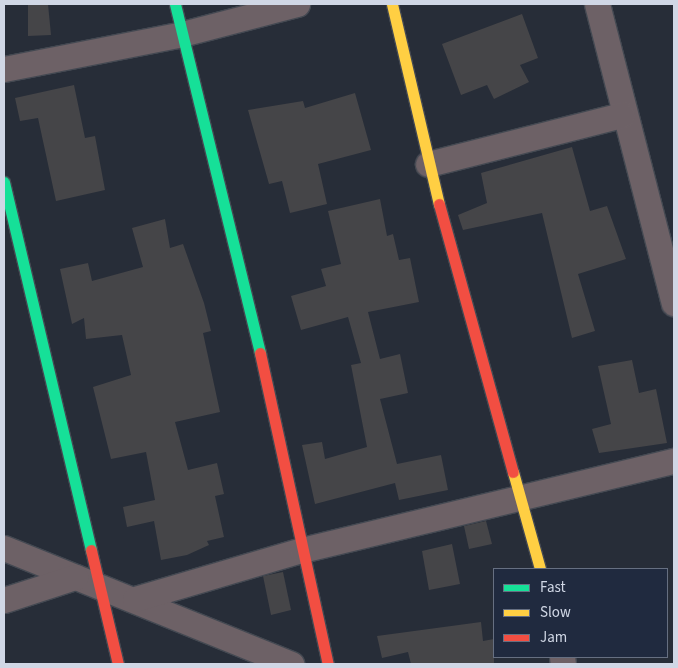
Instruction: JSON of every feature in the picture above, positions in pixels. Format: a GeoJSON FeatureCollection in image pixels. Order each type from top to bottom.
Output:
{"type":"FeatureCollection","features":[{"type":"Feature","properties":{"kind":"street"},"geometry":{"type":"LineString","coordinates":[[175,4],[251,310],[328,664]]}},
{"type":"Feature","properties":{"kind":"street"},"geometry":{"type":"LineString","coordinates":[[4,69],[182,34],[297,4]]}},
{"type":"Feature","properties":{"kind":"street"},"geometry":{"type":"LineString","coordinates":[[392,4],[428,164],[523,500],[540,568]]}},
{"type":"Feature","properties":{"kind":"street"},"geometry":{"type":"LineString","coordinates":[[598,4],[622,115],[674,303]]}},
{"type":"Feature","properties":{"kind":"street"},"geometry":{"type":"LineString","coordinates":[[428,164],[622,115]]}},
{"type":"Feature","properties":{"kind":"street"},"geometry":{"type":"LineString","coordinates":[[4,182],[118,664]]}},
{"type":"Feature","properties":{"kind":"street"},"geometry":{"type":"LineString","coordinates":[[135,599],[302,550],[523,500],[674,461]]}},
{"type":"Feature","properties":{"kind":"street"},"geometry":{"type":"LineString","coordinates":[[4,548],[135,599],[291,664]]}},
{"type":"Feature","properties":{"kind":"street"},"geometry":{"type":"LineString","coordinates":[[4,600],[75,577]]}},
{"type":"Feature","properties":{"kind":"building"},"geometry":{"type":"Polygon","coordinates":[[[28,4],[48,4],[51,35],[28,36],[28,4]]]}},
{"type":"Feature","properties":{"kind":"building"},"geometry":{"type":"Polygon","coordinates":[[[522,14],[538,58],[520,65],[529,82],[494,99],[487,85],[461,95],[442,44],[522,14]]]}},
{"type":"Feature","properties":{"kind":"building"},"geometry":{"type":"Polygon","coordinates":[[[74,85],[85,138],[95,136],[105,190],[56,201],[38,118],[20,121],[15,98],[74,85]]]}},
{"type":"Feature","properties":{"kind":"building"},"geometry":{"type":"Polygon","coordinates":[[[355,93],[371,150],[318,164],[327,204],[290,213],[282,181],[269,184],[248,110],[303,101],[305,108],[355,93]]]}},
{"type":"Feature","properties":{"kind":"building"},"geometry":{"type":"Polygon","coordinates":[[[572,147],[590,211],[607,206],[626,259],[578,274],[595,331],[572,338],[542,213],[463,230],[458,215],[487,203],[481,173],[572,147]]]}},
{"type":"Feature","properties":{"kind":"building"},"geometry":{"type":"Polygon","coordinates":[[[380,199],[387,236],[393,234],[399,260],[410,258],[419,302],[368,312],[380,359],[400,354],[408,393],[380,399],[397,464],[441,455],[448,490],[399,500],[395,483],[315,504],[302,445],[322,442],[325,459],[367,447],[351,365],[361,363],[348,317],[301,330],[291,296],[326,286],[321,269],[341,264],[328,211],[380,199]]]}},
{"type":"Feature","properties":{"kind":"building"},"geometry":{"type":"Polygon","coordinates":[[[165,219],[170,248],[183,244],[204,303],[211,331],[203,333],[220,412],[175,422],[188,470],[217,463],[224,494],[215,496],[224,537],[207,541],[209,545],[187,555],[161,560],[154,521],[127,527],[123,507],[155,500],[146,452],[111,459],[93,387],[131,375],[122,335],[86,339],[84,318],[72,324],[60,269],[88,263],[92,281],[143,267],[132,228],[165,219]]]}},
{"type":"Feature","properties":{"kind":"building"},"geometry":{"type":"Polygon","coordinates":[[[632,360],[639,393],[656,389],[667,443],[599,453],[592,429],[611,424],[598,366],[632,360]]]}},
{"type":"Feature","properties":{"kind":"building"},"geometry":{"type":"Polygon","coordinates":[[[486,521],[492,544],[469,549],[464,526],[486,521]]]}},
{"type":"Feature","properties":{"kind":"building"},"geometry":{"type":"Polygon","coordinates":[[[452,544],[460,584],[429,590],[422,551],[452,544]]]}},
{"type":"Feature","properties":{"kind":"building"},"geometry":{"type":"Polygon","coordinates":[[[283,572],[291,610],[271,615],[263,576],[283,572]]]}},
{"type":"Feature","properties":{"kind":"building"},"geometry":{"type":"Polygon","coordinates":[[[481,622],[483,641],[493,639],[494,664],[411,664],[408,652],[382,658],[377,636],[481,622]]]}},
{"type":"Feature","properties":{"kind":"traffic: fast"},"geometry":{"type":"LineString","coordinates":[[175,4],[260,353]]}},
{"type":"Feature","properties":{"kind":"traffic: fast"},"geometry":{"type":"LineString","coordinates":[[4,182],[91,550]]}},
{"type":"Feature","properties":{"kind":"traffic: slow"},"geometry":{"type":"LineString","coordinates":[[392,4],[439,204]]}},
{"type":"Feature","properties":{"kind":"traffic: slow"},"geometry":{"type":"LineString","coordinates":[[513,472],[540,568]]}},
{"type":"Feature","properties":{"kind":"traffic: jam"},"geometry":{"type":"LineString","coordinates":[[439,204],[513,472]]}},
{"type":"Feature","properties":{"kind":"traffic: jam"},"geometry":{"type":"LineString","coordinates":[[260,353],[328,664]]}},
{"type":"Feature","properties":{"kind":"traffic: jam"},"geometry":{"type":"LineString","coordinates":[[91,550],[118,664]]}}]}
